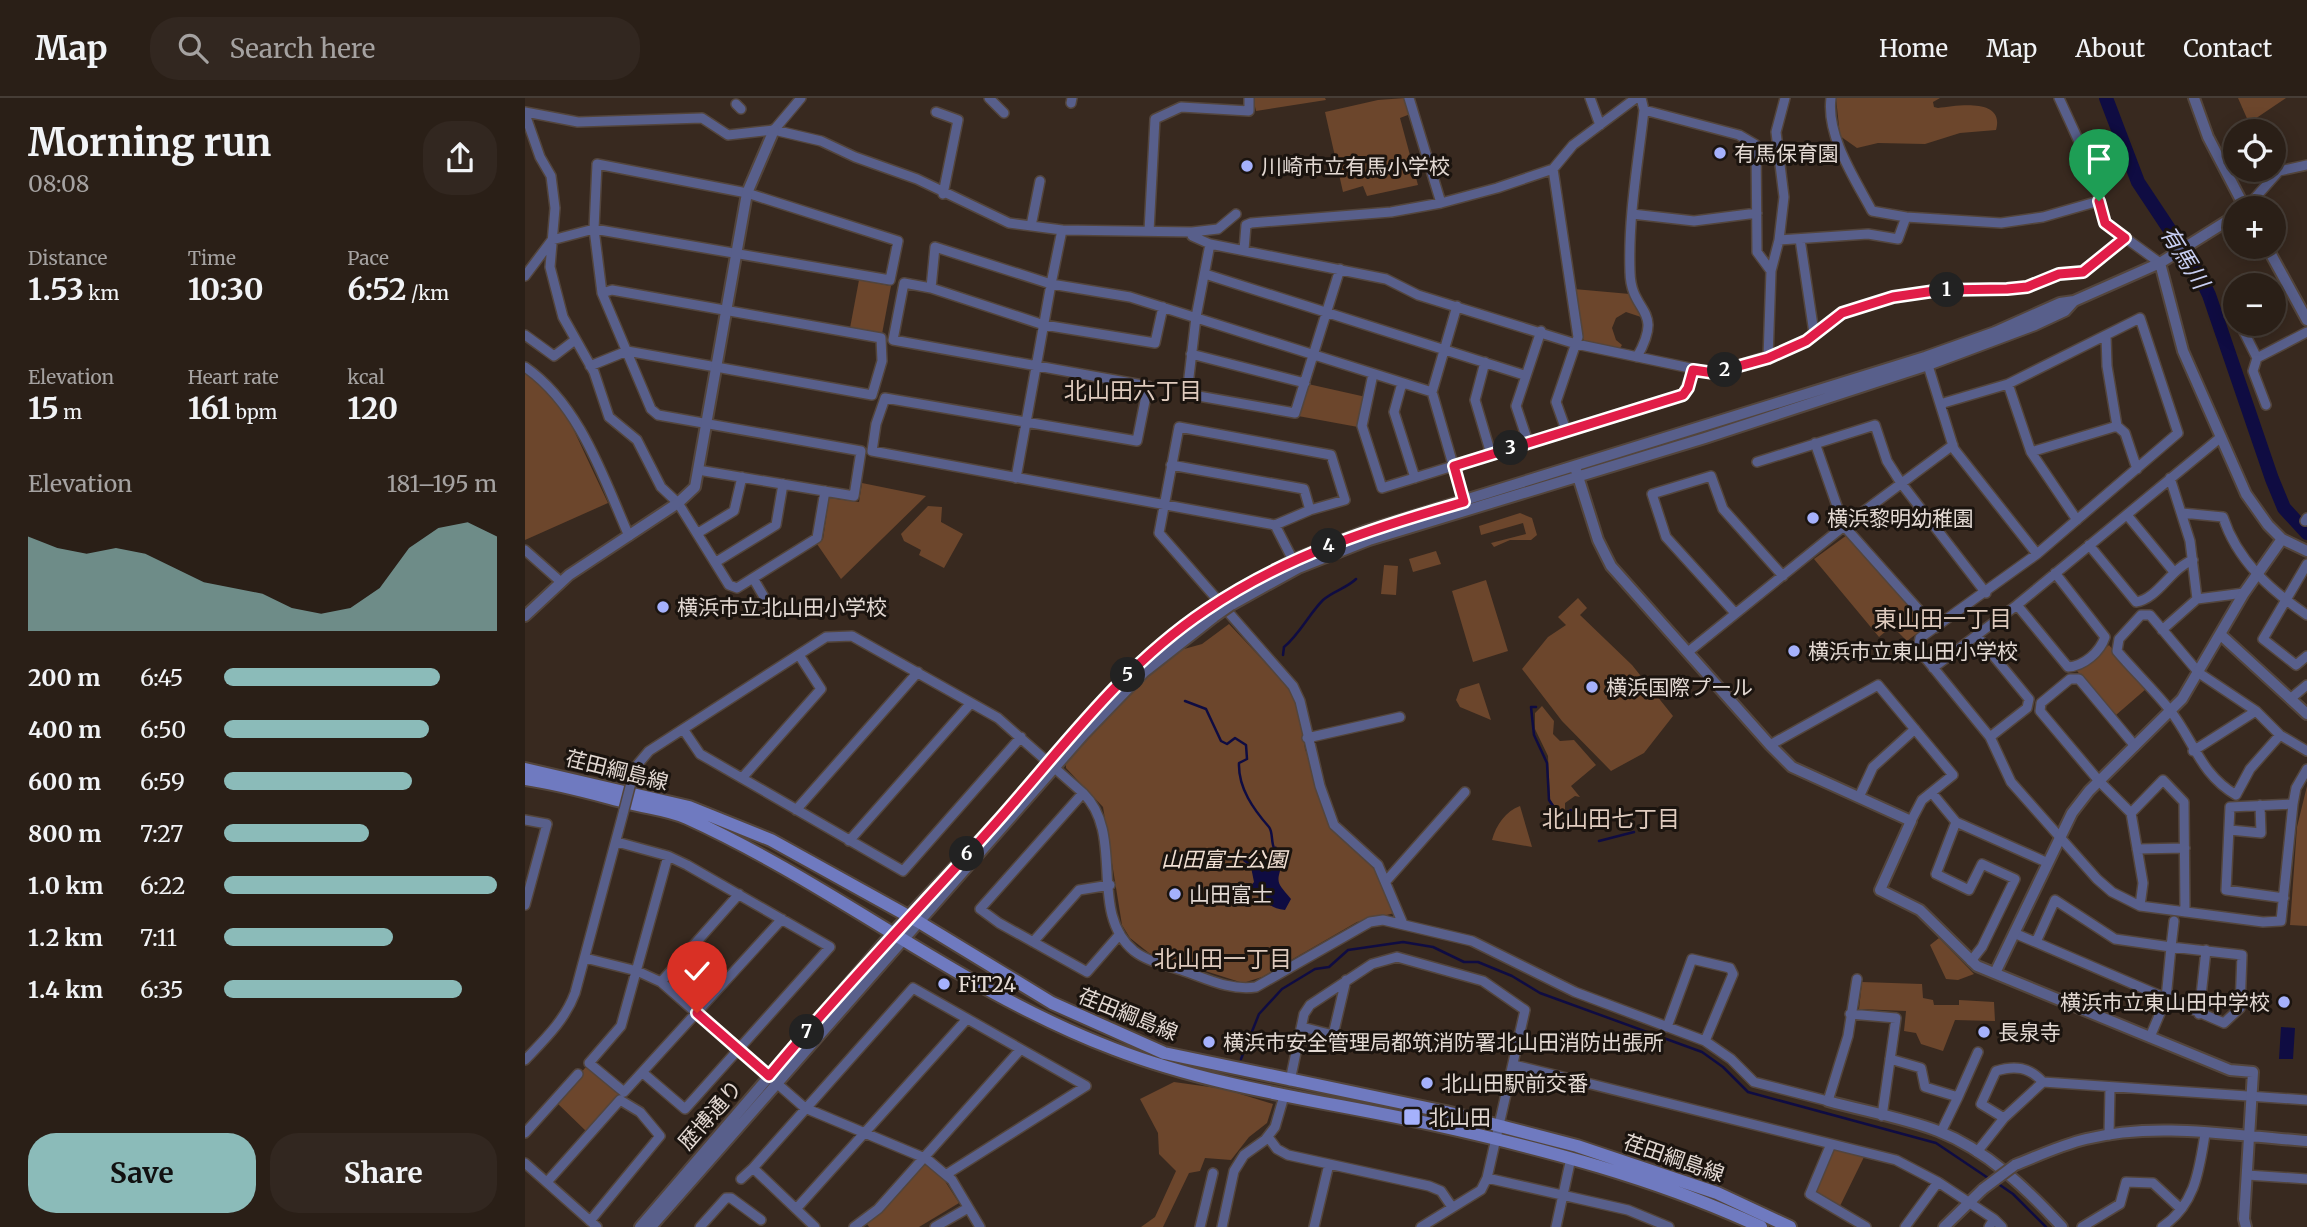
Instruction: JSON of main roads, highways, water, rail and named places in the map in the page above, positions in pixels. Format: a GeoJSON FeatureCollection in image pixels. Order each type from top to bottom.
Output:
{"type":"FeatureCollection","features":[{"type":"Feature","properties":{"kind":"main road","name":"荏田綱島線"},"geometry":{"type":"LineString","coordinates":[[525,769],[701,811],[771,840],[1052,1003],[1106,1030],[1164,1053],[1501,1126],[1654,1169],[1717,1193],[1790,1227]]}},
{"type":"Feature","properties":{"kind":"main road","name":"荏田綱島線"},"geometry":{"type":"LineString","coordinates":[[525,779],[683,816],[761,856],[973,982],[1056,1026],[1165,1066],[1284,1096],[1571,1158],[1648,1180],[1761,1227]]}},
{"type":"Feature","properties":{"kind":"waterway","name":"有馬川"},"geometry":{"type":"LineString","coordinates":[[2106,98],[2138,182],[2199,274],[2209,295],[2272,479],[2284,508],[2307,533]]}},
{"type":"Feature","properties":{"kind":"waterway"},"geometry":{"type":"LineString","coordinates":[[1283,655],[1284,647],[1323,600],[1356,579]]}},
{"type":"Feature","properties":{"kind":"waterway"},"geometry":{"type":"LineString","coordinates":[[1185,701],[1206,709],[1221,741],[1227,744],[1235,738],[1246,745],[1247,759],[1239,763],[1241,781],[1253,806],[1270,829],[1274,848]]}},
{"type":"Feature","properties":{"kind":"waterway"},"geometry":{"type":"LineString","coordinates":[[1536,707],[1531,707],[1534,735],[1547,763],[1549,800],[1558,813],[1568,815],[1571,810],[1568,812]]}},
{"type":"Feature","properties":{"kind":"waterway"},"geometry":{"type":"LineString","coordinates":[[1599,841],[1634,832]]}},
{"type":"Feature","properties":{"kind":"waterway"},"geometry":{"type":"LineString","coordinates":[[1241,1059],[1259,1014],[1282,989],[1315,969],[1329,967],[1348,950],[1403,942],[1433,947],[1464,962],[1478,962],[1512,976],[1540,993],[1702,1052],[1723,1067],[1748,1092],[1936,1143],[1991,1180]]}},
{"type":"Feature","properties":{"kind":"waterway"},"geometry":{"type":"LineString","coordinates":[[1997,1183],[2013,1194],[2046,1227]]}},
{"type":"Feature","properties":{"kind":"place","name":"有馬保育園"},"geometry":{"type":"Point","coordinates":[1720,153]}},
{"type":"Feature","properties":{"kind":"place","name":"川崎市立有馬小学校"},"geometry":{"type":"Point","coordinates":[1247,166]}},
{"type":"Feature","properties":{"kind":"place","name":"横浜黎明幼稚園"},"geometry":{"type":"Point","coordinates":[1813,518]}},
{"type":"Feature","properties":{"kind":"place","name":"横浜市立北山田小学校"},"geometry":{"type":"Point","coordinates":[663,607]}},
{"type":"Feature","properties":{"kind":"place","name":"横浜市立東山田小学校"},"geometry":{"type":"Point","coordinates":[1794,651]}},
{"type":"Feature","properties":{"kind":"place","name":"横浜国際プール"},"geometry":{"type":"Point","coordinates":[1592,687]}},
{"type":"Feature","properties":{"kind":"place","name":"山田富士"},"geometry":{"type":"Point","coordinates":[1175,894]}},
{"type":"Feature","properties":{"kind":"place","name":"FiT24"},"geometry":{"type":"Point","coordinates":[944,984]}},
{"type":"Feature","properties":{"kind":"place","name":"横浜市立東山田中学校"},"geometry":{"type":"Point","coordinates":[2284,1002]}},
{"type":"Feature","properties":{"kind":"place","name":"長泉寺"},"geometry":{"type":"Point","coordinates":[1984,1032]}},
{"type":"Feature","properties":{"kind":"place","name":"横浜市安全管理局都筑消防署北山田消防出張所"},"geometry":{"type":"Point","coordinates":[1209,1042]}},
{"type":"Feature","properties":{"kind":"place","name":"北山田駅前交番"},"geometry":{"type":"Point","coordinates":[1427,1083]}},
{"type":"Feature","properties":{"kind":"place","name":"北山田"},"geometry":{"type":"Point","coordinates":[1412,1117]}},
{"type":"Feature","properties":{"kind":"district","name":"北山田六丁目"},"geometry":{"type":"Point","coordinates":[1133,390]}},
{"type":"Feature","properties":{"kind":"district","name":"東山田一丁目"},"geometry":{"type":"Point","coordinates":[1943,618]}},
{"type":"Feature","properties":{"kind":"district","name":"北山田七丁目"},"geometry":{"type":"Point","coordinates":[1611,818]}},
{"type":"Feature","properties":{"kind":"district","name":"北山田一丁目"},"geometry":{"type":"Point","coordinates":[1223,958]}},
{"type":"Feature","properties":{"kind":"park label","name":"山田富士公園"},"geometry":{"type":"Point","coordinates":[1224,859]}}]}
